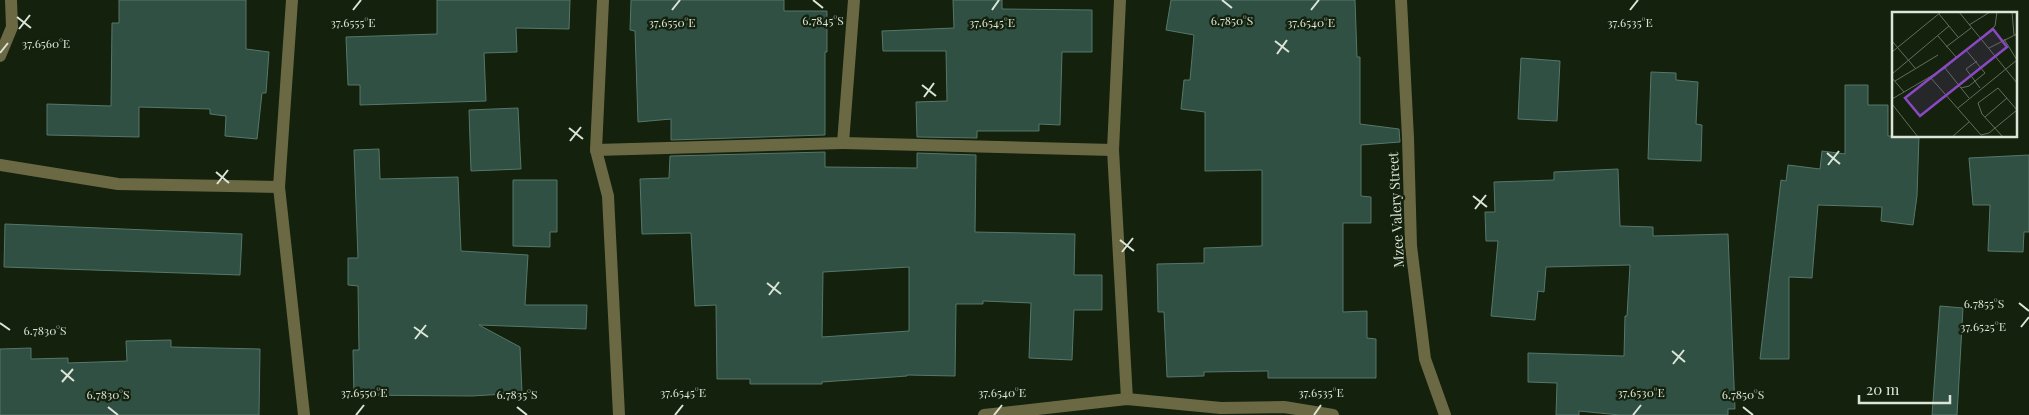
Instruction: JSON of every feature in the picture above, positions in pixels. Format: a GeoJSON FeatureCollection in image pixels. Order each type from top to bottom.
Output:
{"type":"FeatureCollection","features":[{"type":"Feature","properties":{"kind":"street"},"geometry":{"type":"LineString","coordinates":[[0,56],[12,27],[11,0]]}},
{"type":"Feature","properties":{"kind":"street"},"geometry":{"type":"LineString","coordinates":[[292,0],[279,187],[304,415]]}},
{"type":"Feature","properties":{"kind":"street"},"geometry":{"type":"LineString","coordinates":[[603,0],[596,150],[608,196],[619,415]]}},
{"type":"Feature","properties":{"kind":"street"},"geometry":{"type":"LineString","coordinates":[[843,143],[854,0]]}},
{"type":"Feature","properties":{"kind":"street"},"geometry":{"type":"LineString","coordinates":[[1120,0],[1113,150],[1127,399]]}},
{"type":"Feature","properties":{"kind":"street","name":"Mzee Valery Street"},"geometry":{"type":"LineString","coordinates":[[1401,0],[1411,246],[1426,359],[1445,415]]}},
{"type":"Feature","properties":{"kind":"street"},"geometry":{"type":"LineString","coordinates":[[596,150],[843,143],[1113,150]]}},
{"type":"Feature","properties":{"kind":"street"},"geometry":{"type":"LineString","coordinates":[[0,165],[118,184],[279,187]]}},
{"type":"Feature","properties":{"kind":"street"},"geometry":{"type":"LineString","coordinates":[[984,415],[1127,399],[1221,408],[1284,407],[1333,415]]}},
{"type":"Feature","properties":{"kind":"building"},"geometry":{"type":"Polygon","coordinates":[[[119,0],[246,0],[246,49],[269,52],[266,93],[262,93],[257,139],[225,136],[226,116],[210,114],[210,109],[139,107],[139,137],[47,135],[47,104],[111,106],[112,23],[119,23],[119,0]]]}},
{"type":"Feature","properties":{"kind":"building"},"geometry":{"type":"Polygon","coordinates":[[[437,0],[570,0],[569,29],[516,28],[517,52],[484,53],[486,101],[360,105],[360,85],[348,85],[346,37],[437,34],[437,0]]]}},
{"type":"Feature","properties":{"kind":"building"},"geometry":{"type":"Polygon","coordinates":[[[631,0],[784,0],[784,11],[827,11],[825,135],[671,140],[671,119],[638,122],[635,31],[630,30],[631,0]]]}},
{"type":"Feature","properties":{"kind":"building"},"geometry":{"type":"Polygon","coordinates":[[[953,0],[1002,0],[1002,9],[1092,10],[1092,52],[1062,52],[1060,125],[1039,124],[1039,131],[977,131],[977,138],[917,137],[916,102],[947,101],[946,51],[883,51],[882,31],[954,28],[953,0]]]}},
{"type":"Feature","properties":{"kind":"building"},"geometry":{"type":"Polygon","coordinates":[[[1171,0],[1355,0],[1357,57],[1360,57],[1360,124],[1399,129],[1400,142],[1361,145],[1361,196],[1371,197],[1371,223],[1343,223],[1343,312],[1367,311],[1367,338],[1376,339],[1376,378],[1268,378],[1268,371],[1204,372],[1204,376],[1167,377],[1164,312],[1158,312],[1157,264],[1204,263],[1204,248],[1262,246],[1262,170],[1205,171],[1205,112],[1181,109],[1184,80],[1190,80],[1194,35],[1166,30],[1171,0]]]}},
{"type":"Feature","properties":{"kind":"building"},"geometry":{"type":"Polygon","coordinates":[[[1521,58],[1560,61],[1557,121],[1518,119],[1521,58]]]}},
{"type":"Feature","properties":{"kind":"building"},"geometry":{"type":"Polygon","coordinates":[[[1651,72],[1676,73],[1676,80],[1698,82],[1696,124],[1702,125],[1701,161],[1648,159],[1651,72]]]}},
{"type":"Feature","properties":{"kind":"building"},"geometry":{"type":"Polygon","coordinates":[[[1845,85],[1868,85],[1868,105],[1888,105],[1888,136],[1892,136],[1892,138],[1919,138],[1917,196],[1913,225],[1881,221],[1882,207],[1818,205],[1812,278],[1789,277],[1789,359],[1760,359],[1781,180],[1786,181],[1788,165],[1820,169],[1822,151],[1845,154],[1845,85]]]}},
{"type":"Feature","properties":{"kind":"building"},"geometry":{"type":"Polygon","coordinates":[[[518,108],[521,169],[471,171],[469,110],[518,108]]]}},
{"type":"Feature","properties":{"kind":"building"},"geometry":{"type":"Polygon","coordinates":[[[379,149],[380,179],[458,177],[461,251],[528,255],[525,305],[587,305],[586,329],[479,325],[520,347],[522,393],[472,396],[354,395],[353,350],[359,350],[358,286],[348,285],[348,258],[358,258],[354,150],[379,149]]]}},
{"type":"Feature","properties":{"kind":"building"},"geometry":{"type":"Polygon","coordinates":[[[825,152],[825,167],[917,168],[917,153],[976,155],[975,232],[1075,234],[1074,275],[1102,275],[1102,310],[1074,310],[1072,360],[1029,358],[1031,303],[983,301],[983,304],[956,304],[955,376],[907,375],[822,382],[822,384],[750,384],[750,379],[717,379],[716,305],[695,306],[691,233],[642,234],[640,179],[669,178],[670,156],[825,152]],[[909,267],[823,272],[822,337],[909,331],[909,267]]]}},
{"type":"Feature","properties":{"kind":"building"},"geometry":{"type":"Polygon","coordinates":[[[2029,155],[2029,232],[2024,232],[2023,252],[1988,251],[1990,205],[1973,205],[1969,158],[2029,155]]]}},
{"type":"Feature","properties":{"kind":"building"},"geometry":{"type":"Polygon","coordinates":[[[1618,169],[1620,226],[1653,227],[1653,236],[1728,234],[1735,409],[1728,409],[1728,415],[1620,415],[1579,411],[1579,415],[1556,415],[1557,383],[1528,382],[1528,353],[1624,356],[1625,316],[1627,316],[1630,265],[1546,267],[1544,292],[1538,291],[1535,320],[1491,316],[1498,241],[1486,241],[1485,212],[1495,212],[1494,182],[1554,180],[1554,172],[1618,169]]]}},
{"type":"Feature","properties":{"kind":"building"},"geometry":{"type":"Polygon","coordinates":[[[513,180],[557,180],[557,232],[550,232],[550,247],[513,246],[513,180]]]}},
{"type":"Feature","properties":{"kind":"building"},"geometry":{"type":"Polygon","coordinates":[[[5,224],[242,234],[240,275],[4,267],[5,224]]]}},
{"type":"Feature","properties":{"kind":"building"},"geometry":{"type":"Polygon","coordinates":[[[1940,306],[1963,308],[1957,415],[1932,415],[1940,306]]]}},
{"type":"Feature","properties":{"kind":"building"},"geometry":{"type":"Polygon","coordinates":[[[171,340],[171,347],[260,349],[259,415],[0,415],[0,349],[31,348],[31,359],[68,358],[68,363],[127,361],[126,341],[171,340]]]}}]}
